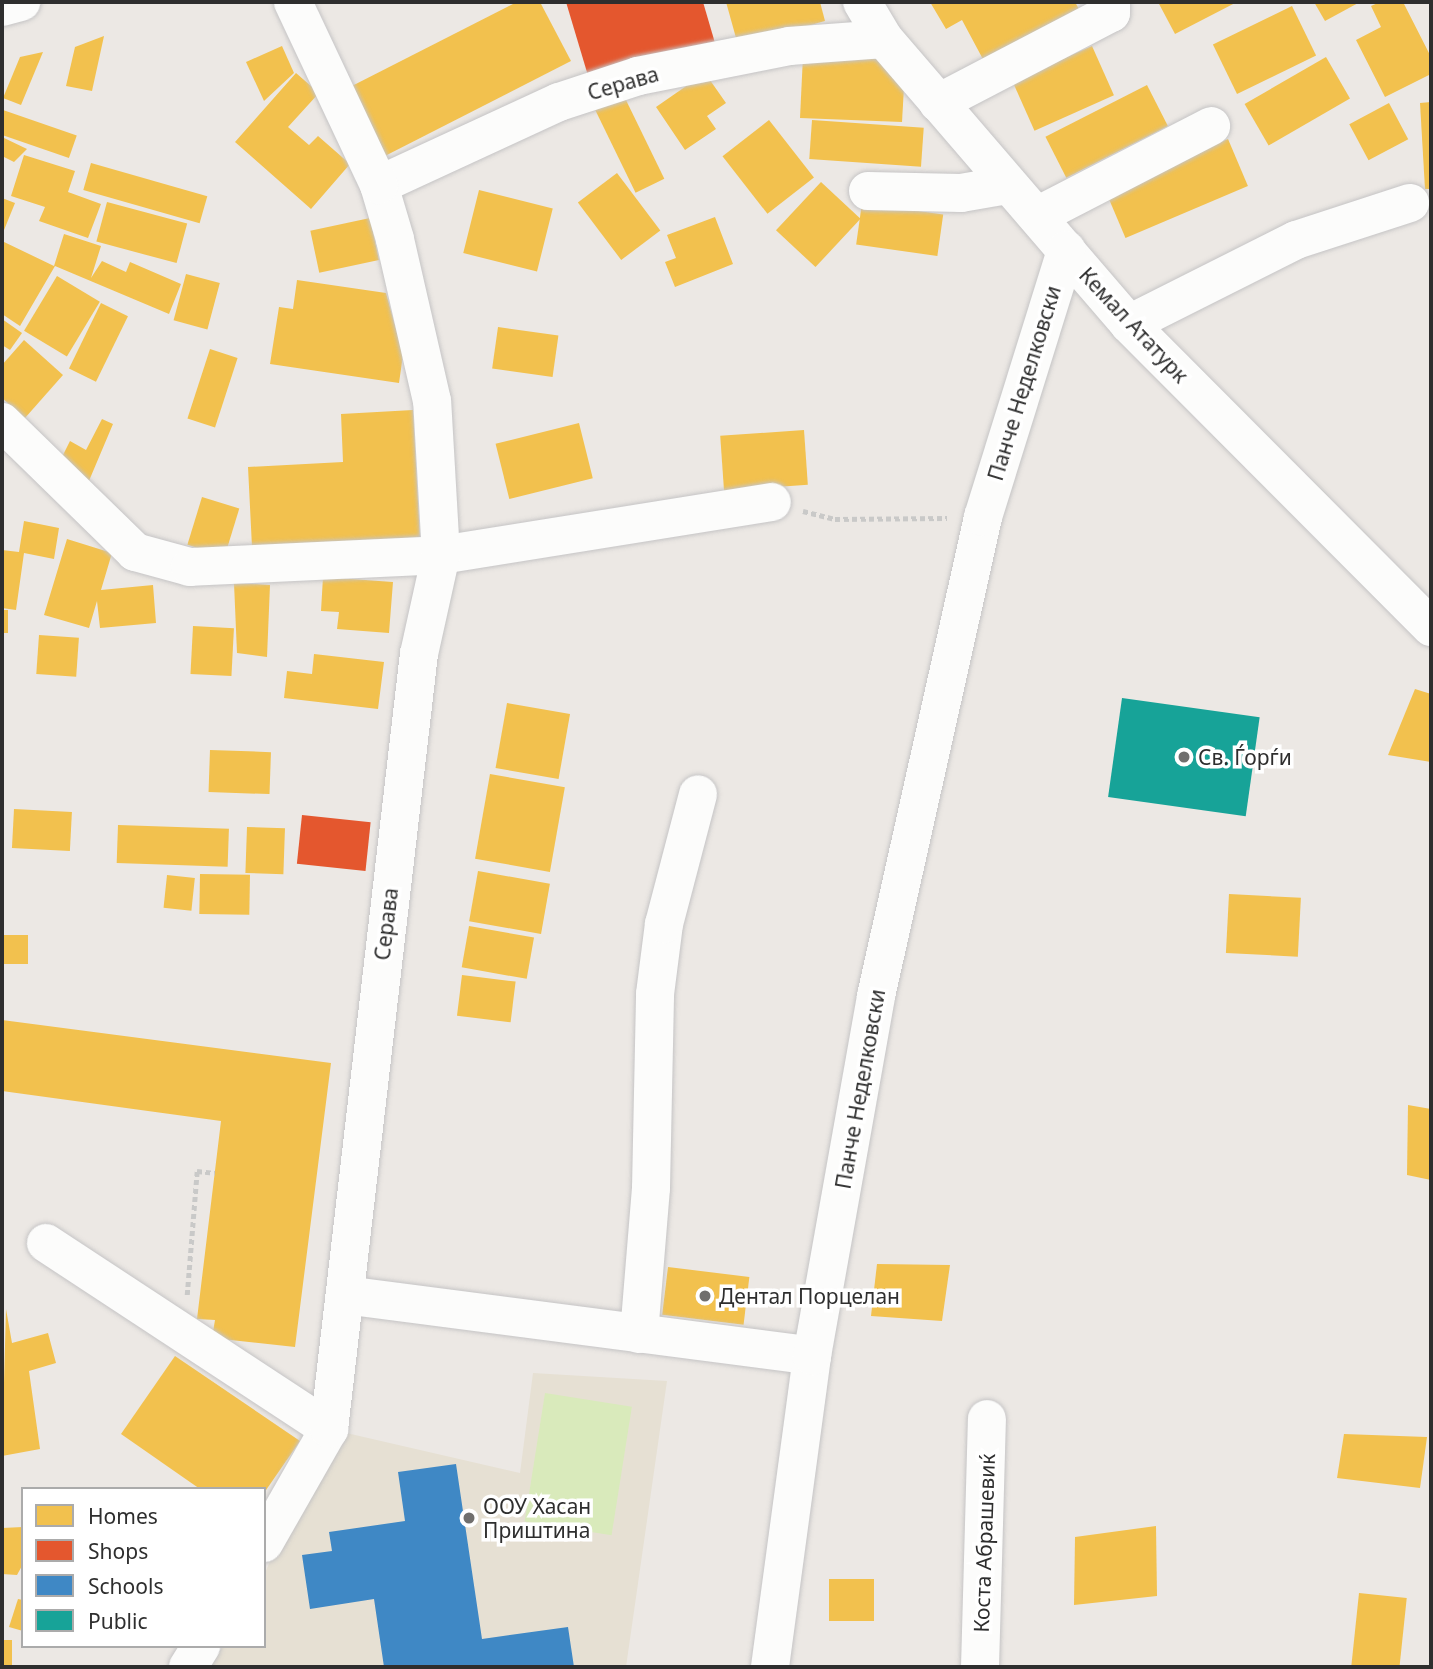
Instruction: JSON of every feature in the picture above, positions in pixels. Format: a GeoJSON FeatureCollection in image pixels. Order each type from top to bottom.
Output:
{"type":"FeatureCollection","features":[{"type":"Feature","properties":{"kind":"street"},"geometry":{"type":"LineString","coordinates":[[2,7],[21,2]]}},
{"type":"Feature","properties":{"kind":"street","name":"Серава"},"geometry":{"type":"LineString","coordinates":[[266,1539],[328,1429],[419,654],[441,555],[432,401],[379,185],[293,2]]}},
{"type":"Feature","properties":{"kind":"street","name":"Кемал Ататурк"},"geometry":{"type":"LineString","coordinates":[[862,2],[884,39],[1129,324],[1431,627]]}},
{"type":"Feature","properties":{"kind":"street"},"geometry":{"type":"LineString","coordinates":[[938,103],[1111,13],[1111,2]]}},
{"type":"Feature","properties":{"kind":"street","name":"Серава"},"geometry":{"type":"LineString","coordinates":[[379,185],[559,102],[638,76],[789,46],[884,39]]}},
{"type":"Feature","properties":{"kind":"street"},"geometry":{"type":"LineString","coordinates":[[1037,216],[1211,126]]}},
{"type":"Feature","properties":{"kind":"street"},"geometry":{"type":"LineString","coordinates":[[868,191],[961,193],[1007,185]]}},
{"type":"Feature","properties":{"kind":"street"},"geometry":{"type":"LineString","coordinates":[[1129,324],[1296,240],[1410,203]]}},
{"type":"Feature","properties":{"kind":"street","name":"Панче Неделковски"},"geometry":{"type":"LineString","coordinates":[[770,1667],[812,1356],[876,996],[983,517],[1066,250]]}},
{"type":"Feature","properties":{"kind":"street"},"geometry":{"type":"LineString","coordinates":[[2,422],[135,552],[190,567],[441,555],[772,502]]}},
{"type":"Feature","properties":{"kind":"street"},"geometry":{"type":"LineString","coordinates":[[639,1334],[651,1188],[655,994],[664,923],[698,794]]}},
{"type":"Feature","properties":{"kind":"street"},"geometry":{"type":"LineString","coordinates":[[46,1243],[328,1429]]}},
{"type":"Feature","properties":{"kind":"street"},"geometry":{"type":"LineString","coordinates":[[345,1295],[812,1356]]}},
{"type":"Feature","properties":{"kind":"street","name":"Коста Абрашевиќ"},"geometry":{"type":"LineString","coordinates":[[980,1667],[987,1419]]}},
{"type":"Feature","properties":{"kind":"street"},"geometry":{"type":"LineString","coordinates":[[188,1667],[200,1648]]}},
{"type":"Feature","properties":{"kind":"path"},"geometry":{"type":"LineString","coordinates":[[772,502],[835,519],[983,517]]}},
{"type":"Feature","properties":{"kind":"path"},"geometry":{"type":"LineString","coordinates":[[184,1334],[197,1171],[215,1173]]}},
{"type":"Feature","properties":{"kind":"shaded area","name":"ООУ Хасан Приштина"},"geometry":{"type":"Polygon","coordinates":[[[533,1373],[667,1381],[626,1667],[211,1667],[222,1648],[266,1648],[266,1571],[329,1429],[520,1473],[533,1373]]]}},
{"type":"Feature","properties":{"kind":"green space"},"geometry":{"type":"Polygon","coordinates":[[[545,1393],[632,1407],[612,1535],[525,1521],[545,1393]]]}},
{"type":"Feature","properties":{"kind":"building: Homes"},"geometry":{"type":"Polygon","coordinates":[[[517,2],[540,2],[571,61],[381,158],[346,89],[517,2]]]}},
{"type":"Feature","properties":{"kind":"building: Homes"},"geometry":{"type":"Polygon","coordinates":[[[726,2],[820,2],[825,21],[738,45],[726,2]]]}},
{"type":"Feature","properties":{"kind":"building: Homes"},"geometry":{"type":"Polygon","coordinates":[[[930,2],[1075,2],[1080,11],[985,63],[962,20],[946,29],[930,2]]]}},
{"type":"Feature","properties":{"kind":"building: Homes"},"geometry":{"type":"Polygon","coordinates":[[[1158,2],[1237,2],[1175,34],[1158,2]]]}},
{"type":"Feature","properties":{"kind":"building: Homes"},"geometry":{"type":"Polygon","coordinates":[[[1314,2],[1360,2],[1325,21],[1314,2]]]}},
{"type":"Feature","properties":{"kind":"building: Homes"},"geometry":{"type":"Polygon","coordinates":[[[1380,2],[1403,2],[1431,57],[1431,74],[1385,97],[1356,40],[1381,27],[1371,6],[1380,2]]]}},
{"type":"Feature","properties":{"kind":"building: Homes"},"geometry":{"type":"Polygon","coordinates":[[[1292,6],[1316,55],[1237,94],[1213,45],[1292,6]]]}},
{"type":"Feature","properties":{"kind":"building: Homes"},"geometry":{"type":"Polygon","coordinates":[[[104,36],[92,91],[66,86],[75,47],[104,36]]]}},
{"type":"Feature","properties":{"kind":"building: Homes"},"geometry":{"type":"Polygon","coordinates":[[[282,46],[294,73],[264,101],[246,62],[282,46]]]}},
{"type":"Feature","properties":{"kind":"building: Homes"},"geometry":{"type":"Polygon","coordinates":[[[1092,46],[1114,95],[1034,131],[1013,81],[1092,46]]]}},
{"type":"Feature","properties":{"kind":"building: Homes"},"geometry":{"type":"Polygon","coordinates":[[[43,52],[21,105],[3,98],[20,57],[43,52]]]}},
{"type":"Feature","properties":{"kind":"building: Homes"},"geometry":{"type":"Polygon","coordinates":[[[803,56],[879,59],[904,87],[902,122],[800,118],[803,56]]]}},
{"type":"Feature","properties":{"kind":"building: Homes"},"geometry":{"type":"Polygon","coordinates":[[[1326,57],[1350,99],[1269,146],[1245,104],[1326,57]]]}},
{"type":"Feature","properties":{"kind":"building: Homes"},"geometry":{"type":"Polygon","coordinates":[[[296,73],[319,93],[288,127],[309,145],[318,136],[350,164],[311,209],[235,142],[296,73]]]}},
{"type":"Feature","properties":{"kind":"building: Homes"},"geometry":{"type":"Polygon","coordinates":[[[705,73],[726,103],[707,116],[716,129],[685,150],[656,107],[705,73]]]}},
{"type":"Feature","properties":{"kind":"building: Homes"},"geometry":{"type":"Polygon","coordinates":[[[1147,85],[1168,126],[1066,178],[1045,137],[1147,85]]]}},
{"type":"Feature","properties":{"kind":"building: Homes"},"geometry":{"type":"Polygon","coordinates":[[[624,96],[664,179],[636,193],[595,110],[624,96]]]}},
{"type":"Feature","properties":{"kind":"building: Homes"},"geometry":{"type":"Polygon","coordinates":[[[1431,102],[1431,189],[1425,189],[1420,103],[1431,102]]]}},
{"type":"Feature","properties":{"kind":"building: Homes"},"geometry":{"type":"Polygon","coordinates":[[[1389,103],[1408,139],[1369,160],[1349,124],[1389,103]]]}},
{"type":"Feature","properties":{"kind":"building: Homes"},"geometry":{"type":"Polygon","coordinates":[[[3,110],[77,135],[69,158],[2,135],[3,110]]]}},
{"type":"Feature","properties":{"kind":"building: Homes"},"geometry":{"type":"Polygon","coordinates":[[[769,120],[814,178],[767,214],[723,156],[769,120]]]}},
{"type":"Feature","properties":{"kind":"building: Homes"},"geometry":{"type":"Polygon","coordinates":[[[812,120],[924,128],[921,167],[809,159],[812,120]]]}},
{"type":"Feature","properties":{"kind":"building: Homes"},"geometry":{"type":"Polygon","coordinates":[[[2,137],[27,149],[14,162],[2,156],[2,137]]]}},
{"type":"Feature","properties":{"kind":"building: Homes"},"geometry":{"type":"Polygon","coordinates":[[[1228,139],[1248,186],[1126,238],[1106,191],[1228,139]]]}},
{"type":"Feature","properties":{"kind":"building: Homes"},"geometry":{"type":"Polygon","coordinates":[[[24,155],[75,171],[68,192],[101,204],[88,238],[39,221],[45,207],[11,196],[24,155]]]}},
{"type":"Feature","properties":{"kind":"building: Homes"},"geometry":{"type":"Polygon","coordinates":[[[91,163],[207,196],[200,223],[83,190],[91,163]]]}},
{"type":"Feature","properties":{"kind":"building: Homes"},"geometry":{"type":"Polygon","coordinates":[[[617,173],[660,231],[621,260],[578,202],[617,173]]]}},
{"type":"Feature","properties":{"kind":"building: Homes"},"geometry":{"type":"Polygon","coordinates":[[[821,182],[860,219],[815,267],[776,230],[821,182]]]}},
{"type":"Feature","properties":{"kind":"building: Homes"},"geometry":{"type":"Polygon","coordinates":[[[479,190],[553,208],[537,271],[463,253],[479,190]]]}},
{"type":"Feature","properties":{"kind":"building: Homes"},"geometry":{"type":"Polygon","coordinates":[[[2,198],[15,203],[2,235],[2,198]]]}},
{"type":"Feature","properties":{"kind":"building: Homes"},"geometry":{"type":"Polygon","coordinates":[[[107,202],[187,223],[177,263],[96,242],[107,202]]]}},
{"type":"Feature","properties":{"kind":"building: Homes"},"geometry":{"type":"Polygon","coordinates":[[[862,203],[943,214],[937,256],[856,245],[862,203]]]}},
{"type":"Feature","properties":{"kind":"building: Homes"},"geometry":{"type":"Polygon","coordinates":[[[715,217],[733,264],[675,287],[665,262],[676,258],[667,235],[715,217]]]}},
{"type":"Feature","properties":{"kind":"building: Homes"},"geometry":{"type":"Polygon","coordinates":[[[370,218],[379,260],[319,273],[310,231],[370,218]]]}},
{"type":"Feature","properties":{"kind":"building: Homes"},"geometry":{"type":"Polygon","coordinates":[[[64,234],[101,246],[91,278],[102,261],[126,272],[130,262],[181,284],[169,314],[55,266],[20,326],[2,314],[2,241],[54,266],[64,234]]]}},
{"type":"Feature","properties":{"kind":"building: Homes"},"geometry":{"type":"Polygon","coordinates":[[[186,274],[220,283],[207,329],[174,320],[186,274]]]}},
{"type":"Feature","properties":{"kind":"building: Homes"},"geometry":{"type":"Polygon","coordinates":[[[57,276],[100,302],[67,357],[24,331],[57,276]]]}},
{"type":"Feature","properties":{"kind":"building: Homes"},"geometry":{"type":"Polygon","coordinates":[[[297,280],[386,293],[403,355],[399,383],[270,364],[279,307],[293,309],[297,280]]]}},
{"type":"Feature","properties":{"kind":"building: Homes"},"geometry":{"type":"Polygon","coordinates":[[[101,303],[128,316],[96,382],[69,369],[101,303]]]}},
{"type":"Feature","properties":{"kind":"building: Homes"},"geometry":{"type":"Polygon","coordinates":[[[2,319],[22,333],[10,350],[2,345],[2,319]]]}},
{"type":"Feature","properties":{"kind":"building: Homes"},"geometry":{"type":"Polygon","coordinates":[[[498,327],[558,335],[553,377],[492,369],[498,327]]]}},
{"type":"Feature","properties":{"kind":"building: Homes"},"geometry":{"type":"Polygon","coordinates":[[[24,340],[63,375],[25,418],[2,398],[2,365],[24,340]]]}},
{"type":"Feature","properties":{"kind":"building: Homes"},"geometry":{"type":"Polygon","coordinates":[[[210,349],[238,358],[215,427],[187,418],[210,349]]]}},
{"type":"Feature","properties":{"kind":"building: Homes"},"geometry":{"type":"Polygon","coordinates":[[[413,410],[420,538],[252,547],[248,467],[343,462],[341,414],[413,410]]]}},
{"type":"Feature","properties":{"kind":"building: Homes"},"geometry":{"type":"Polygon","coordinates":[[[102,419],[113,424],[83,495],[54,473],[70,441],[86,450],[102,419]]]}},
{"type":"Feature","properties":{"kind":"building: Homes"},"geometry":{"type":"Polygon","coordinates":[[[579,423],[593,478],[509,499],[496,444],[579,423]]]}},
{"type":"Feature","properties":{"kind":"building: Homes"},"geometry":{"type":"Polygon","coordinates":[[[804,430],[808,485],[724,491],[720,436],[804,430]]]}},
{"type":"Feature","properties":{"kind":"building: Homes"},"geometry":{"type":"Polygon","coordinates":[[[202,497],[239,508],[225,556],[187,545],[202,497]]]}},
{"type":"Feature","properties":{"kind":"building: Homes"},"geometry":{"type":"Polygon","coordinates":[[[24,521],[59,528],[54,559],[24,553],[16,610],[2,608],[2,550],[19,552],[24,521]]]}},
{"type":"Feature","properties":{"kind":"building: Homes"},"geometry":{"type":"Polygon","coordinates":[[[67,539],[112,553],[101,590],[153,585],[156,623],[100,628],[97,601],[89,628],[44,615],[67,539]]]}},
{"type":"Feature","properties":{"kind":"building: Homes"},"geometry":{"type":"Polygon","coordinates":[[[323,577],[393,582],[389,633],[337,629],[339,612],[321,611],[323,577]]]}},
{"type":"Feature","properties":{"kind":"building: Homes"},"geometry":{"type":"Polygon","coordinates":[[[234,583],[270,585],[267,657],[237,653],[234,583]]]}},
{"type":"Feature","properties":{"kind":"building: Homes"},"geometry":{"type":"Polygon","coordinates":[[[2,610],[8,610],[8,633],[2,633],[2,610]]]}},
{"type":"Feature","properties":{"kind":"building: Homes"},"geometry":{"type":"Polygon","coordinates":[[[193,626],[234,628],[231,676],[190,674],[193,626]]]}},
{"type":"Feature","properties":{"kind":"building: Homes"},"geometry":{"type":"Polygon","coordinates":[[[39,635],[79,638],[76,677],[36,674],[39,635]]]}},
{"type":"Feature","properties":{"kind":"building: Homes"},"geometry":{"type":"Polygon","coordinates":[[[314,654],[384,662],[378,709],[284,698],[287,671],[312,674],[314,654]]]}},
{"type":"Feature","properties":{"kind":"building: Homes"},"geometry":{"type":"Polygon","coordinates":[[[1415,689],[1431,694],[1431,762],[1388,755],[1415,689]]]}},
{"type":"Feature","properties":{"kind":"building: Homes"},"geometry":{"type":"Polygon","coordinates":[[[507,703],[570,714],[559,779],[496,768],[507,703]]]}},
{"type":"Feature","properties":{"kind":"building: Homes"},"geometry":{"type":"Polygon","coordinates":[[[210,750],[271,752],[269,794],[209,792],[210,750]]]}},
{"type":"Feature","properties":{"kind":"building: Homes"},"geometry":{"type":"Polygon","coordinates":[[[490,774],[565,787],[550,872],[475,859],[490,774]]]}},
{"type":"Feature","properties":{"kind":"building: Homes"},"geometry":{"type":"Polygon","coordinates":[[[14,809],[72,812],[70,851],[12,848],[14,809]]]}},
{"type":"Feature","properties":{"kind":"building: Homes"},"geometry":{"type":"Polygon","coordinates":[[[118,825],[229,829],[228,867],[117,863],[118,825]]]}},
{"type":"Feature","properties":{"kind":"building: Homes"},"geometry":{"type":"Polygon","coordinates":[[[247,827],[285,828],[283,874],[245,873],[247,827]]]}},
{"type":"Feature","properties":{"kind":"building: Homes"},"geometry":{"type":"Polygon","coordinates":[[[478,871],[550,884],[541,934],[469,921],[478,871]]]}},
{"type":"Feature","properties":{"kind":"building: Homes"},"geometry":{"type":"Polygon","coordinates":[[[200,874],[250,875],[249,915],[199,914],[200,874]]]}},
{"type":"Feature","properties":{"kind":"building: Homes"},"geometry":{"type":"Polygon","coordinates":[[[167,875],[195,878],[191,911],[164,908],[167,875]]]}},
{"type":"Feature","properties":{"kind":"building: Homes"},"geometry":{"type":"Polygon","coordinates":[[[1229,894],[1301,898],[1298,957],[1226,953],[1229,894]]]}},
{"type":"Feature","properties":{"kind":"building: Homes"},"geometry":{"type":"Polygon","coordinates":[[[469,926],[534,937],[527,979],[462,967],[469,926]]]}},
{"type":"Feature","properties":{"kind":"building: Homes"},"geometry":{"type":"Polygon","coordinates":[[[2,935],[28,935],[28,964],[2,964],[2,935]]]}},
{"type":"Feature","properties":{"kind":"building: Homes"},"geometry":{"type":"Polygon","coordinates":[[[462,975],[516,982],[511,1022],[457,1016],[462,975]]]}},
{"type":"Feature","properties":{"kind":"building: Homes"},"geometry":{"type":"Polygon","coordinates":[[[2,1020],[331,1063],[295,1347],[212,1338],[215,1320],[197,1319],[221,1121],[2,1091],[2,1020]]]}},
{"type":"Feature","properties":{"kind":"building: Homes"},"geometry":{"type":"Polygon","coordinates":[[[1408,1105],[1431,1109],[1431,1180],[1407,1175],[1408,1105]]]}},
{"type":"Feature","properties":{"kind":"building: Homes"},"geometry":{"type":"Polygon","coordinates":[[[877,1264],[950,1265],[942,1321],[871,1316],[877,1264]]]}},
{"type":"Feature","properties":{"kind":"building: Homes","name":"Дентал Порцелан"},"geometry":{"type":"Polygon","coordinates":[[[668,1267],[749,1277],[744,1325],[662,1315],[668,1267]]]}},
{"type":"Feature","properties":{"kind":"building: Homes"},"geometry":{"type":"Polygon","coordinates":[[[6,1309],[12,1343],[48,1333],[56,1363],[29,1371],[40,1449],[2,1456],[6,1309]]]}},
{"type":"Feature","properties":{"kind":"building: Homes"},"geometry":{"type":"Polygon","coordinates":[[[175,1356],[300,1441],[266,1490],[266,1487],[197,1487],[121,1434],[175,1356]]]}},
{"type":"Feature","properties":{"kind":"building: Homes"},"geometry":{"type":"Polygon","coordinates":[[[1344,1434],[1427,1437],[1420,1488],[1337,1478],[1344,1434]]]}},
{"type":"Feature","properties":{"kind":"building: Homes"},"geometry":{"type":"Polygon","coordinates":[[[1156,1526],[1157,1596],[1074,1605],[1075,1537],[1156,1526]]]}},
{"type":"Feature","properties":{"kind":"building: Homes"},"geometry":{"type":"Polygon","coordinates":[[[21,1527],[21,1568],[17,1575],[2,1574],[2,1528],[21,1527]]]}},
{"type":"Feature","properties":{"kind":"building: Homes"},"geometry":{"type":"Polygon","coordinates":[[[829,1579],[874,1579],[874,1621],[829,1621],[829,1579]]]}},
{"type":"Feature","properties":{"kind":"building: Homes"},"geometry":{"type":"Polygon","coordinates":[[[1359,1593],[1407,1598],[1399,1667],[1351,1667],[1359,1593]]]}},
{"type":"Feature","properties":{"kind":"building: Homes"},"geometry":{"type":"Polygon","coordinates":[[[18,1599],[21,1600],[21,1630],[9,1627],[18,1599]]]}},
{"type":"Feature","properties":{"kind":"building: Homes"},"geometry":{"type":"Polygon","coordinates":[[[2,1640],[12,1640],[12,1667],[2,1667],[2,1640]]]}},
{"type":"Feature","properties":{"kind":"building: Shops"},"geometry":{"type":"Polygon","coordinates":[[[566,2],[703,2],[715,43],[589,79],[566,2]]]}},
{"type":"Feature","properties":{"kind":"building: Shops"},"geometry":{"type":"Polygon","coordinates":[[[302,815],[371,822],[366,871],[297,864],[302,815]]]}},
{"type":"Feature","properties":{"kind":"building: Schools"},"geometry":{"type":"Polygon","coordinates":[[[456,1464],[482,1639],[568,1627],[574,1667],[384,1667],[374,1599],[310,1609],[302,1555],[332,1551],[329,1532],[405,1521],[398,1472],[456,1464]]]}},
{"type":"Feature","properties":{"kind":"building: Public","name":"Св. Ѓорѓи"},"geometry":{"type":"Polygon","coordinates":[[[1122,698],[1260,717],[1246,816],[1108,797],[1122,698]]]}},
{"type":"Feature","properties":{"kind":"place","name":"Св. Ѓорѓи"},"geometry":{"type":"Point","coordinates":[1184,757]}},
{"type":"Feature","properties":{"kind":"place","name":"Дентал Порцелан"},"geometry":{"type":"Point","coordinates":[705,1296]}},
{"type":"Feature","properties":{"kind":"place","name":"ООУ Хасан Приштина"},"geometry":{"type":"Point","coordinates":[469,1518]}}]}
